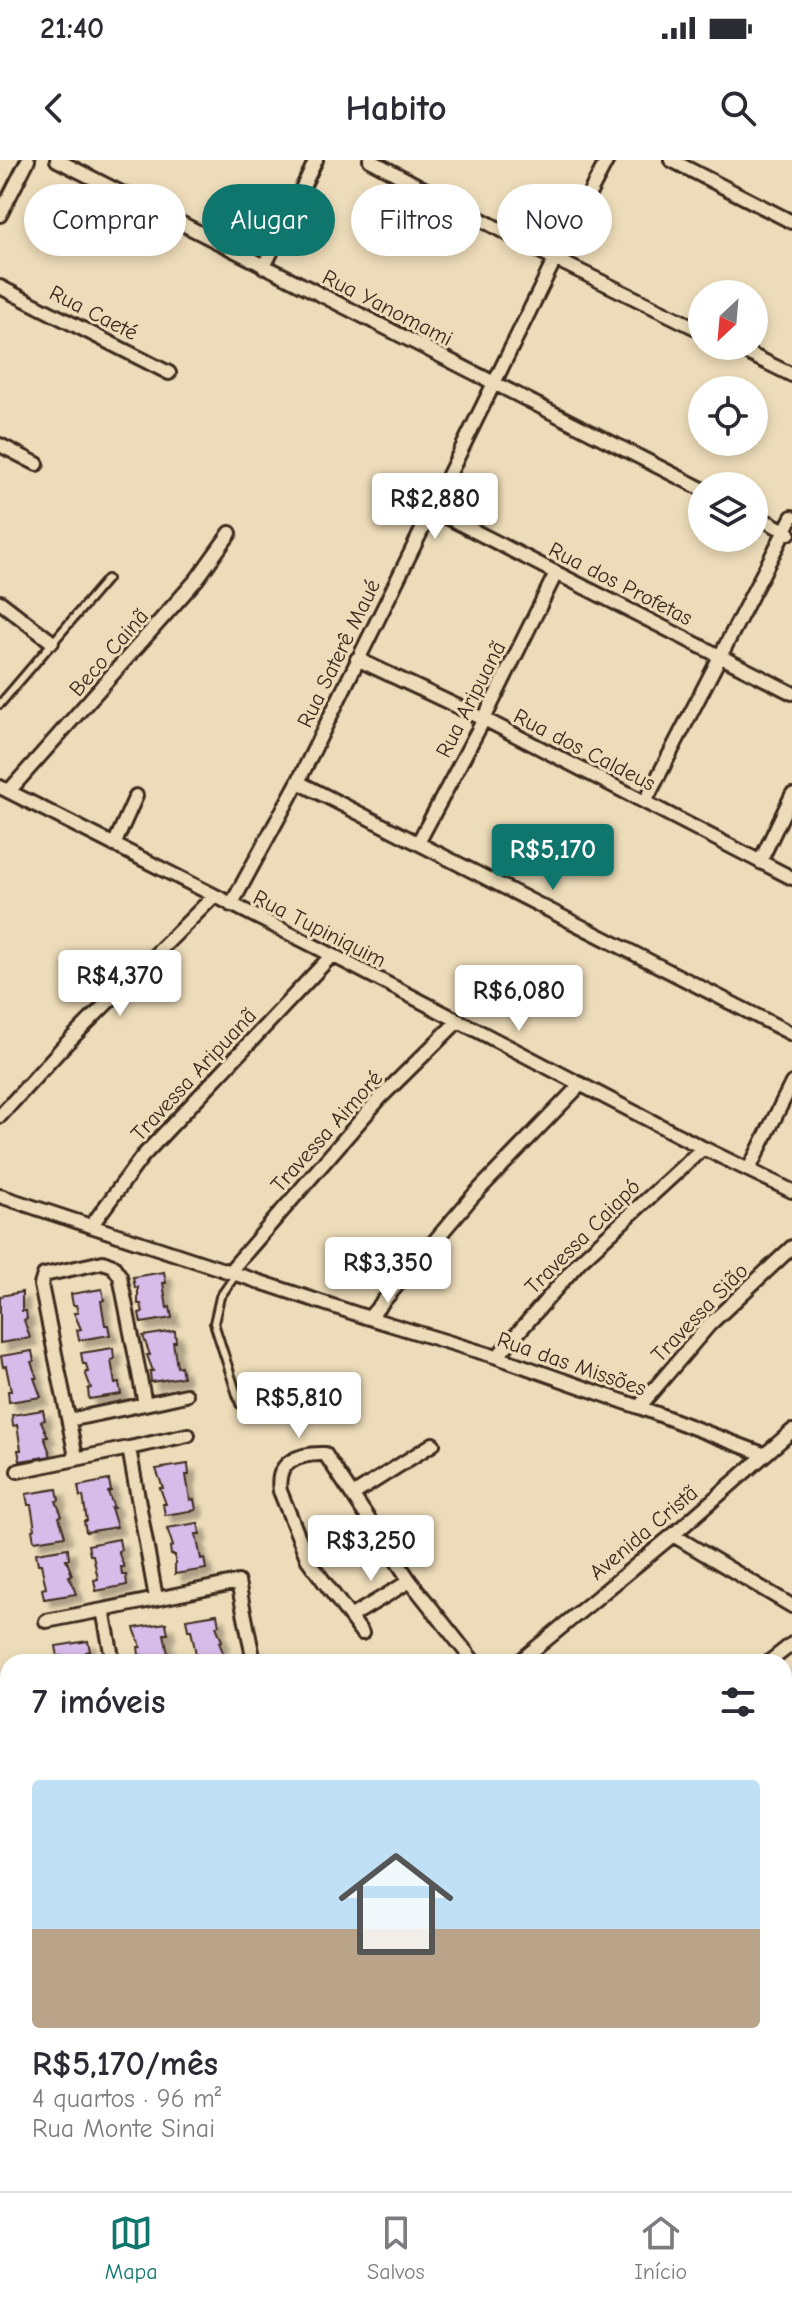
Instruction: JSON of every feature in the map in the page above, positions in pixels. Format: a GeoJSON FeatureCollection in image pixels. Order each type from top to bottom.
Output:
{"type":"FeatureCollection","features":[{"type":"Feature","properties":{"kind":"street"},"geometry":{"type":"LineString","coordinates":[[0,215],[28,160]]}},
{"type":"Feature","properties":{"kind":"street","name":"Rua Yanomami"},"geometry":{"type":"LineString","coordinates":[[57,160],[688,482]]}},
{"type":"Feature","properties":{"kind":"street"},"geometry":{"type":"LineString","coordinates":[[264,267],[316,160]]}},
{"type":"Feature","properties":{"kind":"street"},"geometry":{"type":"LineString","coordinates":[[370,160],[555,259],[688,324]]}},
{"type":"Feature","properties":{"kind":"street","name":"Rua Saterê Maué"},"geometry":{"type":"LineString","coordinates":[[231,905],[298,782],[555,259],[607,160]]}},
{"type":"Feature","properties":{"kind":"street"},"geometry":{"type":"LineString","coordinates":[[671,160],[792,222]]}},
{"type":"Feature","properties":{"kind":"street","name":"Rua Caeté"},"geometry":{"type":"LineString","coordinates":[[0,287],[169,373]]}},
{"type":"Feature","properties":{"kind":"street"},"geometry":{"type":"LineString","coordinates":[[761,360],[792,375]]}},
{"type":"Feature","properties":{"kind":"street"},"geometry":{"type":"LineString","coordinates":[[0,445],[37,464]]}},
{"type":"Feature","properties":{"kind":"street","name":"Rua dos Profetas"},"geometry":{"type":"LineString","coordinates":[[431,509],[792,693]]}},
{"type":"Feature","properties":{"kind":"street"},"geometry":{"type":"LineString","coordinates":[[645,802],[788,533],[792,517]]}},
{"type":"Feature","properties":{"kind":"street"},"geometry":{"type":"LineString","coordinates":[[768,522],[788,533]]}},
{"type":"Feature","properties":{"kind":"street","name":"Beco Cainã"},"geometry":{"type":"LineString","coordinates":[[4,789],[197,579],[230,533]]}},
{"type":"Feature","properties":{"kind":"street","name":"Rua Aripuanã"},"geometry":{"type":"LineString","coordinates":[[418,843],[556,573]]}},
{"type":"Feature","properties":{"kind":"street"},"geometry":{"type":"LineString","coordinates":[[0,602],[52,642]]}},
{"type":"Feature","properties":{"kind":"street","name":"Rua dos Caldeus"},"geometry":{"type":"LineString","coordinates":[[357,659],[484,719],[792,878]]}},
{"type":"Feature","properties":{"kind":"street"},"geometry":{"type":"LineString","coordinates":[[298,782],[792,1034]]}},
{"type":"Feature","properties":{"kind":"street","name":"Rua Tupiniquim"},"geometry":{"type":"LineString","coordinates":[[4,789],[792,1191]]}},
{"type":"Feature","properties":{"kind":"street"},"geometry":{"type":"LineString","coordinates":[[760,862],[792,795]]}},
{"type":"Feature","properties":{"kind":"street"},"geometry":{"type":"LineString","coordinates":[[114,845],[136,796]]}},
{"type":"Feature","properties":{"kind":"street"},"geometry":{"type":"LineString","coordinates":[[0,1116],[63,1047],[214,896]]}},
{"type":"Feature","properties":{"kind":"street","name":"Travessa Aripuanã"},"geometry":{"type":"LineString","coordinates":[[91,1226],[142,1157],[332,955]]}},
{"type":"Feature","properties":{"kind":"street","name":"Travessa Aimoré"},"geometry":{"type":"LineString","coordinates":[[233,1272],[380,1098],[457,1022]]}},
{"type":"Feature","properties":{"kind":"street"},"geometry":{"type":"LineString","coordinates":[[749,1169],[792,1083]]}},
{"type":"Feature","properties":{"kind":"street"},"geometry":{"type":"LineString","coordinates":[[369,1318],[473,1196],[581,1084]]}},
{"type":"Feature","properties":{"kind":"street","name":"Travessa Caiapó"},"geometry":{"type":"LineString","coordinates":[[497,1357],[580,1261],[703,1148]]}},
{"type":"Feature","properties":{"kind":"street","name":"Rua das Missões"},"geometry":{"type":"LineString","coordinates":[[0,1196],[497,1357],[763,1454]]}},
{"type":"Feature","properties":{"kind":"street","name":"Travessa Sião"},"geometry":{"type":"LineString","coordinates":[[639,1407],[709,1325],[792,1247]]}},
{"type":"Feature","properties":{"kind":"street"},"geometry":{"type":"LineString","coordinates":[[76,1457],[41,1285],[44,1275],[103,1262],[113,1266],[120,1276],[145,1404]]}},
{"type":"Feature","properties":{"kind":"street"},"geometry":{"type":"LineString","coordinates":[[69,1420],[186,1395]]}},
{"type":"Feature","properties":{"kind":"street","name":"Avenida Cristã"},"geometry":{"type":"LineString","coordinates":[[529,1654],[673,1535],[792,1431]]}},
{"type":"Feature","properties":{"kind":"street"},"geometry":{"type":"LineString","coordinates":[[18,1471],[188,1435]]}},
{"type":"Feature","properties":{"kind":"street"},"geometry":{"type":"LineString","coordinates":[[354,1494],[433,1444]]}},
{"type":"Feature","properties":{"kind":"street"},"geometry":{"type":"LineString","coordinates":[[129,1448],[156,1598]]}},
{"type":"Feature","properties":{"kind":"street"},"geometry":{"type":"LineString","coordinates":[[362,1633],[308,1560],[280,1491],[278,1479],[281,1468],[289,1462],[325,1454],[410,1581],[468,1654]]}},
{"type":"Feature","properties":{"kind":"street"},"geometry":{"type":"LineString","coordinates":[[673,1535],[792,1606]]}},
{"type":"Feature","properties":{"kind":"street"},"geometry":{"type":"LineString","coordinates":[[350,1617],[410,1581]]}},
{"type":"Feature","properties":{"kind":"street"},"geometry":{"type":"LineString","coordinates":[[46,1621],[238,1582],[252,1654]]}},
{"type":"Feature","properties":{"kind":"street"},"geometry":{"type":"LineString","coordinates":[[103,1610],[111,1654]]}},
{"type":"Feature","properties":{"kind":"lane"},"geometry":{"type":"LineString","coordinates":[[0,704],[107,579]]}},
{"type":"Feature","properties":{"kind":"lane"},"geometry":{"type":"LineString","coordinates":[[233,1272],[220,1297],[214,1323],[240,1404]]}},
{"type":"Feature","properties":{"kind":"building"},"geometry":{"type":"Polygon","coordinates":[[[164,1272],[167,1308],[170,1307],[172,1318],[141,1323],[139,1313],[143,1312],[141,1304],[138,1304],[138,1287],[135,1288],[133,1277],[164,1272]]]}},
{"type":"Feature","properties":{"kind":"building"},"geometry":{"type":"Polygon","coordinates":[[[102,1289],[105,1325],[108,1325],[110,1335],[79,1340],[77,1330],[81,1329],[71,1294],[102,1289]]]}},
{"type":"Feature","properties":{"kind":"building"},"geometry":{"type":"Polygon","coordinates":[[[22,1292],[22,1311],[26,1311],[27,1319],[24,1320],[30,1338],[0,1343],[0,1296],[22,1292]]]}},
{"type":"Feature","properties":{"kind":"building"},"geometry":{"type":"Polygon","coordinates":[[[175,1331],[176,1342],[173,1342],[177,1367],[181,1366],[183,1377],[151,1382],[150,1371],[153,1371],[143,1336],[175,1331]]]}},
{"type":"Feature","properties":{"kind":"building"},"geometry":{"type":"Polygon","coordinates":[[[113,1348],[114,1359],[111,1360],[115,1384],[119,1383],[121,1394],[89,1399],[88,1389],[91,1388],[81,1353],[113,1348]]]}},
{"type":"Feature","properties":{"kind":"building"},"geometry":{"type":"Polygon","coordinates":[[[32,1351],[34,1361],[31,1362],[37,1378],[34,1378],[41,1397],[9,1402],[8,1391],[11,1391],[1,1356],[32,1351]]]}},
{"type":"Feature","properties":{"kind":"building"},"geometry":{"type":"Polygon","coordinates":[[[43,1410],[45,1420],[41,1421],[51,1456],[20,1461],[17,1425],[13,1426],[12,1415],[43,1410]]]}},
{"type":"Feature","properties":{"kind":"building"},"geometry":{"type":"Polygon","coordinates":[[[188,1464],[189,1475],[186,1475],[190,1500],[194,1499],[196,1510],[165,1515],[163,1504],[166,1504],[160,1488],[163,1488],[156,1469],[188,1464]]]}},
{"type":"Feature","properties":{"kind":"building"},"geometry":{"type":"Polygon","coordinates":[[[109,1480],[111,1491],[108,1492],[117,1527],[86,1532],[83,1496],[80,1497],[78,1486],[109,1480]]]}},
{"type":"Feature","properties":{"kind":"building"},"geometry":{"type":"Polygon","coordinates":[[[57,1489],[59,1500],[56,1501],[65,1536],[34,1541],[31,1505],[28,1505],[26,1494],[57,1489]]]}},
{"type":"Feature","properties":{"kind":"building"},"geometry":{"type":"Polygon","coordinates":[[[198,1523],[200,1534],[196,1534],[206,1569],[175,1574],[175,1555],[171,1555],[170,1547],[173,1546],[167,1528],[198,1523]]]}},
{"type":"Feature","properties":{"kind":"building"},"geometry":{"type":"Polygon","coordinates":[[[119,1539],[121,1550],[118,1551],[124,1567],[121,1567],[122,1575],[126,1575],[127,1585],[96,1591],[94,1580],[98,1579],[88,1545],[119,1539]]]}},
{"type":"Feature","properties":{"kind":"building"},"geometry":{"type":"Polygon","coordinates":[[[68,1548],[69,1559],[66,1559],[76,1594],[44,1599],[42,1589],[46,1588],[36,1553],[68,1548]]]}},
{"type":"Feature","properties":{"kind":"building"},"geometry":{"type":"Polygon","coordinates":[[[217,1614],[219,1625],[216,1626],[224,1654],[196,1654],[186,1619],[217,1614]]]}},
{"type":"Feature","properties":{"kind":"building"},"geometry":{"type":"Polygon","coordinates":[[[166,1623],[168,1634],[164,1634],[168,1654],[139,1654],[138,1647],[141,1647],[134,1628],[166,1623]]]}},
{"type":"Feature","properties":{"kind":"building"},"geometry":{"type":"Polygon","coordinates":[[[88,1641],[90,1651],[86,1654],[57,1654],[56,1646],[88,1641]]]}}]}
